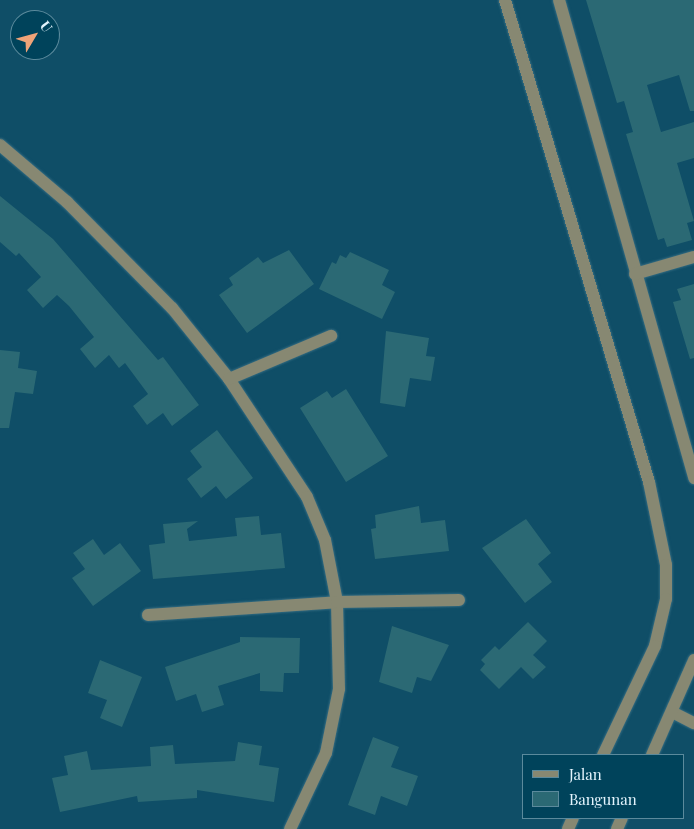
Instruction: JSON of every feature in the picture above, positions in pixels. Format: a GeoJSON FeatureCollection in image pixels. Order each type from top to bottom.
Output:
{"type":"FeatureCollection","features":[{"type":"Feature","properties":{"kind":"street"},"geometry":{"type":"LineString","coordinates":[[505,0],[648,482],[666,565],[666,599],[655,646],[603,754]]}},
{"type":"Feature","properties":{"kind":"street"},"geometry":{"type":"LineString","coordinates":[[559,0],[694,478]]}},
{"type":"Feature","properties":{"kind":"street"},"geometry":{"type":"LineString","coordinates":[[0,144],[135,267],[229,379],[307,497],[325,540],[337,602],[339,689],[334,725],[326,753],[290,829]]}},
{"type":"Feature","properties":{"kind":"street"},"geometry":{"type":"LineString","coordinates":[[635,274],[694,257]]}},
{"type":"Feature","properties":{"kind":"street"},"geometry":{"type":"LineString","coordinates":[[229,379],[331,336]]}},
{"type":"Feature","properties":{"kind":"street"},"geometry":{"type":"LineString","coordinates":[[148,615],[337,602],[459,600]]}},
{"type":"Feature","properties":{"kind":"street"},"geometry":{"type":"LineString","coordinates":[[652,754],[694,660]]}},
{"type":"Feature","properties":{"kind":"street"},"geometry":{"type":"LineString","coordinates":[[672,712],[694,722]]}},
{"type":"Feature","properties":{"kind":"building"},"geometry":{"type":"Polygon","coordinates":[[[586,0],[694,0],[694,111],[690,111],[679,75],[647,85],[661,132],[694,122],[694,158],[677,163],[694,221],[687,223],[692,240],[667,247],[664,238],[658,240],[626,134],[633,132],[624,101],[617,103],[586,0]]]}},
{"type":"Feature","properties":{"kind":"building"},"geometry":{"type":"Polygon","coordinates":[[[0,196],[53,239],[158,360],[163,357],[199,405],[172,426],[163,413],[147,425],[133,406],[148,394],[125,363],[119,368],[109,355],[95,368],[80,349],[94,337],[69,306],[57,295],[43,308],[27,290],[41,277],[19,253],[16,256],[0,242],[0,196]]]}},
{"type":"Feature","properties":{"kind":"building"},"geometry":{"type":"Polygon","coordinates":[[[289,250],[314,284],[247,333],[219,295],[233,285],[229,278],[258,257],[263,263],[289,250]]]}},
{"type":"Feature","properties":{"kind":"building"},"geometry":{"type":"Polygon","coordinates":[[[350,252],[389,270],[382,285],[395,292],[382,319],[319,289],[332,262],[336,264],[340,255],[346,258],[350,252]]]}},
{"type":"Feature","properties":{"kind":"building"},"geometry":{"type":"Polygon","coordinates":[[[694,284],[694,358],[690,359],[673,302],[681,300],[677,289],[694,284]]]}},
{"type":"Feature","properties":{"kind":"building"},"geometry":{"type":"Polygon","coordinates":[[[386,331],[429,338],[426,356],[435,357],[431,381],[410,378],[405,407],[380,403],[386,331]]]}},
{"type":"Feature","properties":{"kind":"building"},"geometry":{"type":"Polygon","coordinates":[[[0,350],[20,352],[18,368],[37,371],[33,394],[15,392],[9,428],[0,428],[0,350]]]}},
{"type":"Feature","properties":{"kind":"building"},"geometry":{"type":"Polygon","coordinates":[[[346,389],[388,456],[346,482],[300,408],[327,391],[332,398],[346,389]]]}},
{"type":"Feature","properties":{"kind":"building"},"geometry":{"type":"Polygon","coordinates":[[[217,430],[253,478],[226,499],[216,486],[201,498],[187,479],[202,467],[190,451],[217,430]]]}},
{"type":"Feature","properties":{"kind":"building"},"geometry":{"type":"Polygon","coordinates":[[[419,506],[421,523],[445,520],[449,551],[375,559],[371,529],[376,528],[375,515],[419,506]]]}},
{"type":"Feature","properties":{"kind":"building"},"geometry":{"type":"Polygon","coordinates":[[[259,516],[261,535],[281,533],[285,568],[153,579],[149,545],[165,543],[163,524],[198,521],[187,529],[189,541],[237,536],[235,518],[259,516]]]}},
{"type":"Feature","properties":{"kind":"building"},"geometry":{"type":"Polygon","coordinates":[[[526,519],[551,553],[538,564],[552,582],[525,603],[482,548],[526,519]]]}},
{"type":"Feature","properties":{"kind":"building"},"geometry":{"type":"Polygon","coordinates":[[[93,539],[104,555],[120,543],[141,571],[93,606],[72,578],[85,569],[73,553],[93,539]]]}},
{"type":"Feature","properties":{"kind":"building"},"geometry":{"type":"Polygon","coordinates":[[[528,622],[547,641],[533,655],[546,667],[533,679],[521,667],[499,689],[480,670],[485,664],[481,660],[495,646],[499,650],[528,622]]]}},
{"type":"Feature","properties":{"kind":"building"},"geometry":{"type":"Polygon","coordinates":[[[392,626],[449,645],[431,681],[417,677],[412,693],[379,682],[392,626]]]}},
{"type":"Feature","properties":{"kind":"building"},"geometry":{"type":"Polygon","coordinates":[[[240,637],[300,638],[299,673],[284,673],[283,692],[260,691],[260,673],[218,686],[224,705],[202,712],[196,694],[176,701],[165,667],[240,642],[240,637]]]}},
{"type":"Feature","properties":{"kind":"building"},"geometry":{"type":"Polygon","coordinates":[[[100,660],[142,677],[122,727],[100,718],[107,700],[88,693],[100,660]]]}},
{"type":"Feature","properties":{"kind":"building"},"geometry":{"type":"Polygon","coordinates":[[[373,737],[399,747],[391,767],[418,776],[407,806],[381,796],[375,815],[348,805],[373,737]]]}},
{"type":"Feature","properties":{"kind":"building"},"geometry":{"type":"Polygon","coordinates":[[[238,742],[262,746],[259,765],[279,768],[274,802],[197,790],[197,798],[138,802],[137,796],[60,812],[52,778],[68,775],[64,756],[87,751],[91,770],[151,766],[150,747],[173,745],[175,764],[235,761],[238,742]]]}}]}
